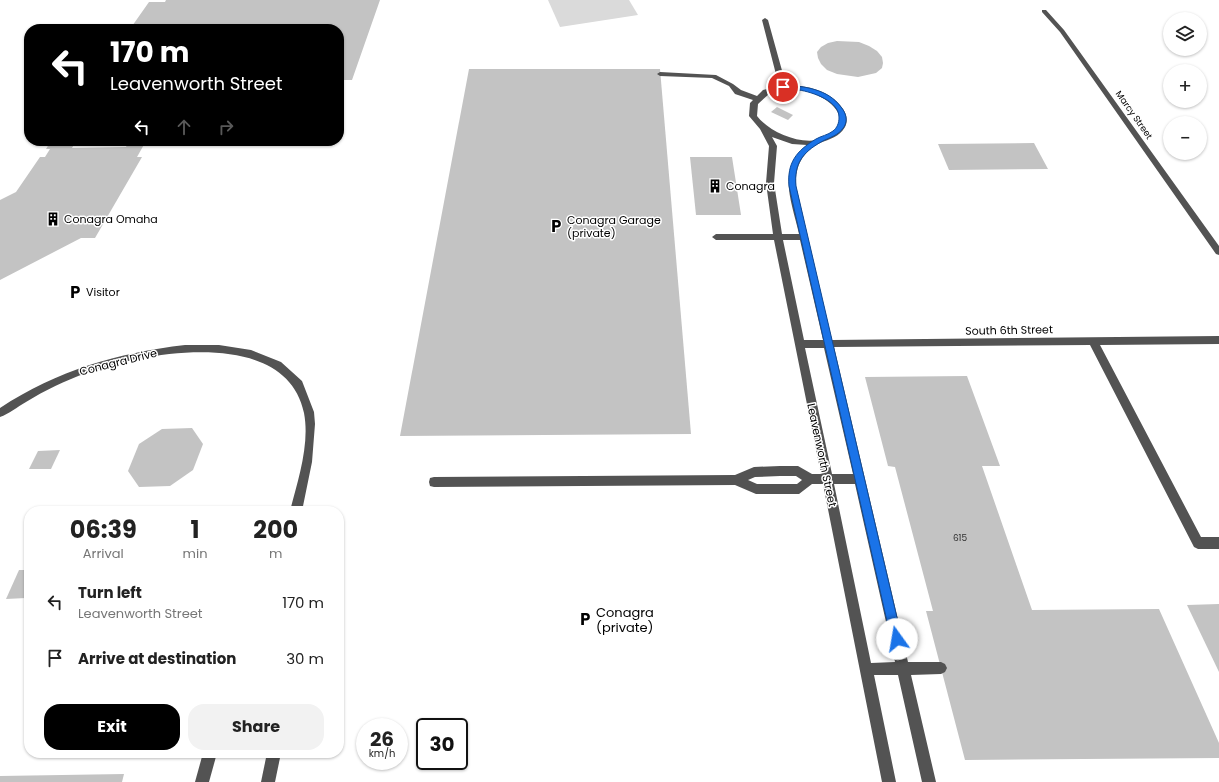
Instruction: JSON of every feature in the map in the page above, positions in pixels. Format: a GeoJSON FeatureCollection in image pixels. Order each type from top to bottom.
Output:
{"type":"FeatureCollection","features":[{"type":"Feature","properties":{"kind":"street","name":"Marcy Street"},"geometry":{"type":"LineString","coordinates":[[1044,11],[1062,31],[1219,252]]}},
{"type":"Feature","properties":{"kind":"street"},"geometry":{"type":"LineString","coordinates":[[765,20],[783,87]]}},
{"type":"Feature","properties":{"kind":"street"},"geometry":{"type":"LineString","coordinates":[[660,74],[714,76],[731,85],[738,92],[758,99]]}},
{"type":"Feature","properties":{"kind":"street","name":"Leavenworth Street"},"geometry":{"type":"LineString","coordinates":[[783,87],[813,90],[825,96],[839,107],[843,121],[840,128],[832,136],[818,141],[803,142],[775,136],[764,129],[756,121],[752,112],[754,103],[766,92],[783,87]]}},
{"type":"Feature","properties":{"kind":"street","name":"Leavenworth Street"},"geometry":{"type":"LineString","coordinates":[[764,129],[773,146],[770,183],[778,237],[889,782]]}},
{"type":"Feature","properties":{"kind":"street","name":"Leavenworth Street"},"geometry":{"type":"LineString","coordinates":[[818,141],[798,156],[791,174],[792,186],[929,782]]}},
{"type":"Feature","properties":{"kind":"street"},"geometry":{"type":"LineString","coordinates":[[716,238],[804,237]]}},
{"type":"Feature","properties":{"kind":"street","name":"South 6th Street"},"geometry":{"type":"LineString","coordinates":[[800,344],[1219,340]]}},
{"type":"Feature","properties":{"kind":"street"},"geometry":{"type":"LineString","coordinates":[[1093,341],[1198,543],[1219,543]]}},
{"type":"Feature","properties":{"kind":"street","name":"Conagra Drive"},"geometry":{"type":"LineString","coordinates":[[0,413],[42,388],[69,375],[95,366],[146,353],[171,349],[223,349],[242,351],[277,365],[291,375],[301,389],[309,412],[310,434],[297,506]]}},
{"type":"Feature","properties":{"kind":"street"},"geometry":{"type":"LineString","coordinates":[[434,482],[736,480],[754,472],[780,471],[798,472],[810,479],[860,479]]}},
{"type":"Feature","properties":{"kind":"street"},"geometry":{"type":"LineString","coordinates":[[736,480],[756,490],[799,489],[810,479]]}},
{"type":"Feature","properties":{"kind":"street"},"geometry":{"type":"LineString","coordinates":[[866,669],[941,668]]}},
{"type":"Feature","properties":{"kind":"street"},"geometry":{"type":"LineString","coordinates":[[202,782],[209,758]]}},
{"type":"Feature","properties":{"kind":"street"},"geometry":{"type":"LineString","coordinates":[[268,782],[273,758]]}},
{"type":"Feature","properties":{"kind":"shaded area"},"geometry":{"type":"Polygon","coordinates":[[[548,0],[629,0],[638,15],[560,27],[548,0]]]}},
{"type":"Feature","properties":{"kind":"building"},"geometry":{"type":"Polygon","coordinates":[[[166,0],[380,0],[352,80],[344,80],[344,24],[134,24],[149,2],[165,2],[166,0]]]}},
{"type":"Feature","properties":{"kind":"building"},"geometry":{"type":"Polygon","coordinates":[[[837,41],[859,42],[869,46],[877,51],[882,57],[882,68],[876,73],[858,77],[837,74],[827,70],[821,64],[817,52],[821,47],[828,43],[837,41]]]}},
{"type":"Feature","properties":{"kind":"building","name":"Conagra Garage (private)"},"geometry":{"type":"Polygon","coordinates":[[[469,69],[660,69],[691,434],[400,436],[469,69]]]}},
{"type":"Feature","properties":{"kind":"building"},"geometry":{"type":"Polygon","coordinates":[[[777,107],[793,115],[788,120],[771,112],[777,107]]]}},
{"type":"Feature","properties":{"kind":"building"},"geometry":{"type":"Polygon","coordinates":[[[1034,143],[1048,169],[949,170],[938,144],[1034,143]]]}},
{"type":"Feature","properties":{"kind":"building","name":"Conagra Omaha"},"geometry":{"type":"Polygon","coordinates":[[[48,146],[73,146],[72,148],[143,146],[137,157],[142,157],[95,238],[81,238],[0,280],[0,200],[16,192],[40,157],[45,157],[50,149],[46,149],[48,146]]]}},
{"type":"Feature","properties":{"kind":"building","name":"Conagra"},"geometry":{"type":"Polygon","coordinates":[[[690,157],[732,157],[741,215],[696,215],[690,157]]]}},
{"type":"Feature","properties":{"kind":"building"},"geometry":{"type":"Polygon","coordinates":[[[967,376],[1000,466],[982,466],[1032,610],[1159,609],[1219,743],[1219,758],[965,760],[926,611],[933,611],[895,467],[888,466],[865,377],[967,376]]]}},
{"type":"Feature","properties":{"kind":"building"},"geometry":{"type":"Polygon","coordinates":[[[192,428],[203,444],[193,470],[170,486],[139,487],[128,471],[139,444],[162,429],[192,428]]]}},
{"type":"Feature","properties":{"kind":"building"},"geometry":{"type":"Polygon","coordinates":[[[60,450],[51,469],[29,469],[38,451],[60,450]]]}},
{"type":"Feature","properties":{"kind":"building"},"geometry":{"type":"Polygon","coordinates":[[[19,570],[24,570],[24,598],[6,599],[19,570]]]}},
{"type":"Feature","properties":{"kind":"building"},"geometry":{"type":"Polygon","coordinates":[[[1219,604],[1219,672],[1187,605],[1219,604]]]}},
{"type":"Feature","properties":{"kind":"building"},"geometry":{"type":"Polygon","coordinates":[[[124,774],[122,782],[0,782],[0,776],[124,774]]]}},
{"type":"Feature","properties":{"kind":"place","name":"Conagra"},"geometry":{"type":"Point","coordinates":[715,186]}},
{"type":"Feature","properties":{"kind":"place","name":"Conagra Omaha"},"geometry":{"type":"Point","coordinates":[53,219]}},
{"type":"Feature","properties":{"kind":"place","name":"Conagra Garage (private)"},"geometry":{"type":"Point","coordinates":[556,226]}},
{"type":"Feature","properties":{"kind":"place","name":"Visitor"},"geometry":{"type":"Point","coordinates":[75,292]}},
{"type":"Feature","properties":{"kind":"place","name":"Conagra (private)"},"geometry":{"type":"Point","coordinates":[585,619]}},
{"type":"Feature","properties":{"kind":"route"},"geometry":{"type":"LineString","coordinates":[[783,87],[813,90],[831,99],[842,111],[842,125],[836,133],[826,139],[818,141],[798,156],[791,174],[792,186],[897,639]]}}]}
